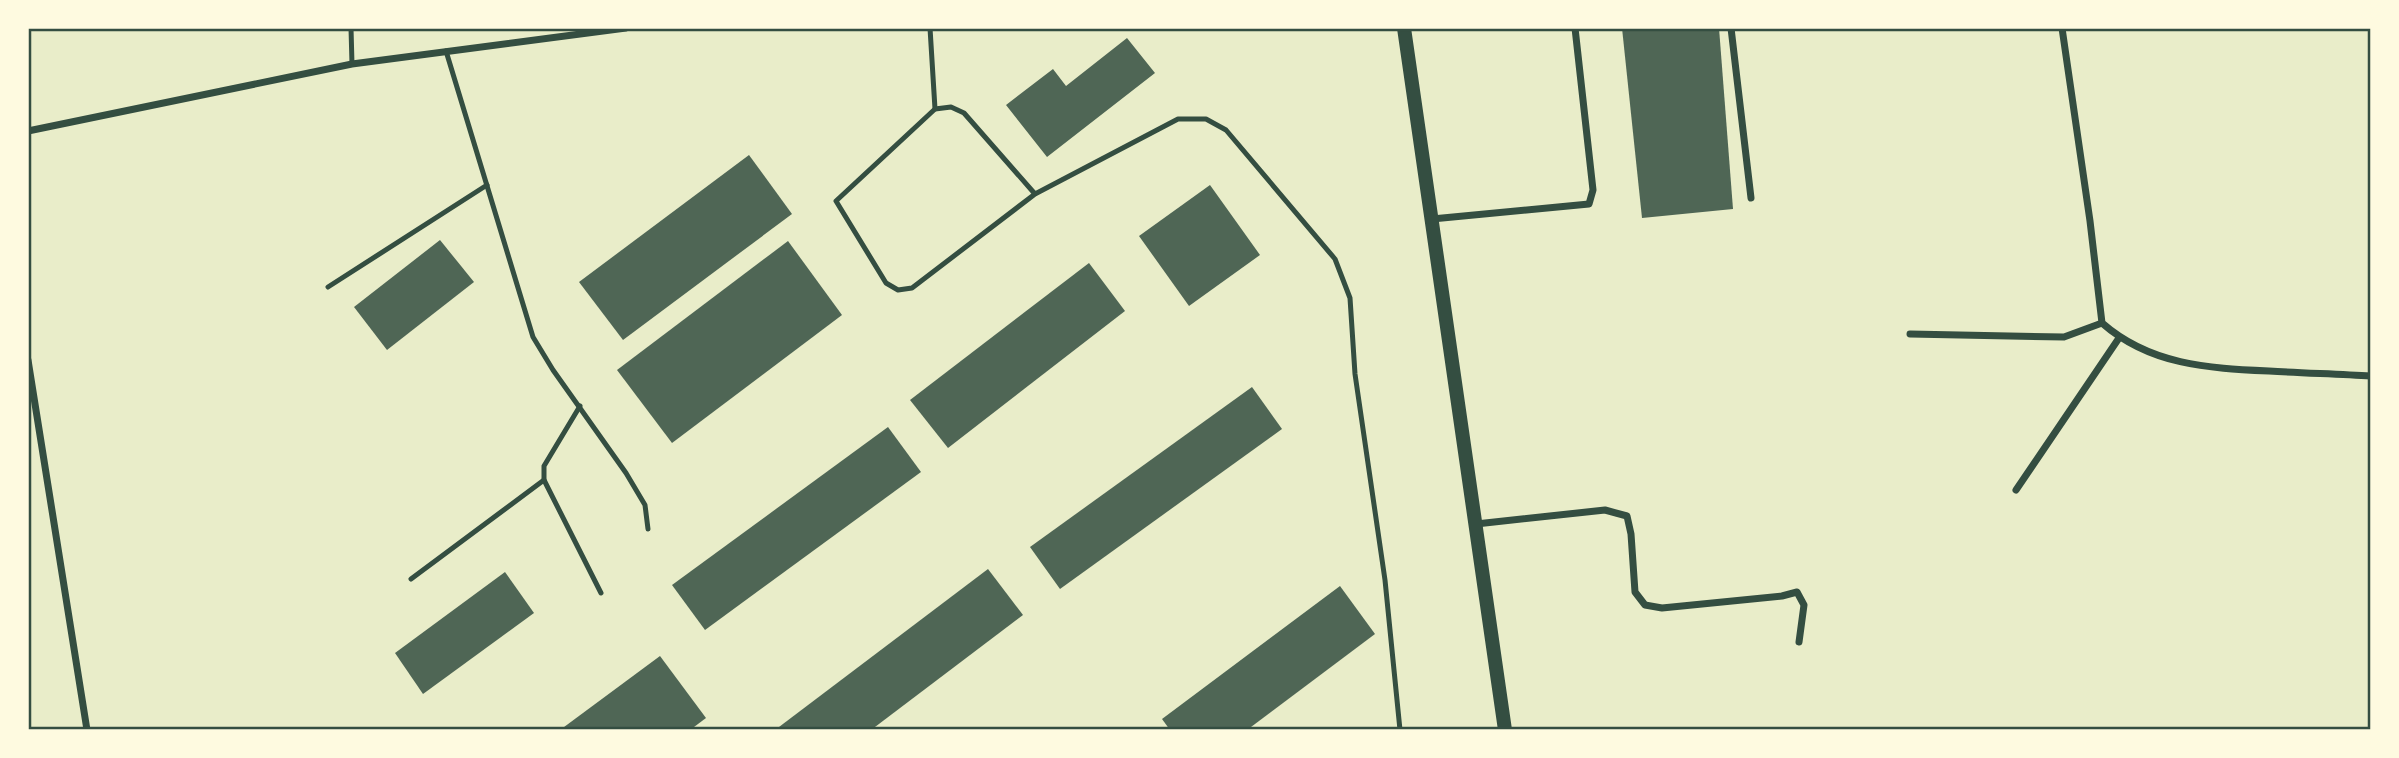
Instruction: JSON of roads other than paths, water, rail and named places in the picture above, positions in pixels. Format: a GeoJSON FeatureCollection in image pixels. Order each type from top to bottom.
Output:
{"type":"FeatureCollection","features":[{"type":"Feature","properties":{"kind":"main road"},"geometry":{"type":"LineString","coordinates":[[1404,28],[1505,730]]}},
{"type":"Feature","properties":{"kind":"street"},"geometry":{"type":"LineString","coordinates":[[28,131],[352,64],[626,28]]}},
{"type":"Feature","properties":{"kind":"street"},"geometry":{"type":"LineString","coordinates":[[1431,219],[1589,204],[1593,190],[1575,28]]}},
{"type":"Feature","properties":{"kind":"street"},"geometry":{"type":"LineString","coordinates":[[1731,28],[1751,198]]}},
{"type":"Feature","properties":{"kind":"street"},"geometry":{"type":"LineString","coordinates":[[2062,28],[2091,221],[2102,323],[2119,338],[2152,354],[2204,367],[2371,376]]}},
{"type":"Feature","properties":{"kind":"street"},"geometry":{"type":"LineString","coordinates":[[1910,334],[2064,337],[2102,323]]}},
{"type":"Feature","properties":{"kind":"street"},"geometry":{"type":"LineString","coordinates":[[2016,491],[2119,338]]}},
{"type":"Feature","properties":{"kind":"street"},"geometry":{"type":"LineString","coordinates":[[28,360],[87,730]]}},
{"type":"Feature","properties":{"kind":"street"},"geometry":{"type":"LineString","coordinates":[[1475,525],[1605,510],[1627,516],[1635,592],[1645,606],[1662,608],[1782,596],[1797,592],[1804,605],[1799,642]]}},
{"type":"Feature","properties":{"kind":"lane"},"geometry":{"type":"LineString","coordinates":[[351,28],[352,64]]}},
{"type":"Feature","properties":{"kind":"lane"},"geometry":{"type":"LineString","coordinates":[[930,28],[935,109]]}},
{"type":"Feature","properties":{"kind":"lane"},"geometry":{"type":"LineString","coordinates":[[446,51],[533,337],[645,505],[648,529]]}},
{"type":"Feature","properties":{"kind":"lane"},"geometry":{"type":"LineString","coordinates":[[1035,194],[964,113],[951,107],[935,109],[836,201],[886,283],[898,290],[912,288],[1035,194],[1178,119],[1206,119],[1226,130],[1335,259],[1350,298],[1355,373],[1385,580],[1400,730]]}},
{"type":"Feature","properties":{"kind":"lane"},"geometry":{"type":"LineString","coordinates":[[328,287],[487,185]]}},
{"type":"Feature","properties":{"kind":"lane"},"geometry":{"type":"LineString","coordinates":[[580,406],[544,466],[544,480],[601,593]]}},
{"type":"Feature","properties":{"kind":"lane"},"geometry":{"type":"LineString","coordinates":[[411,579],[544,480]]}}]}
